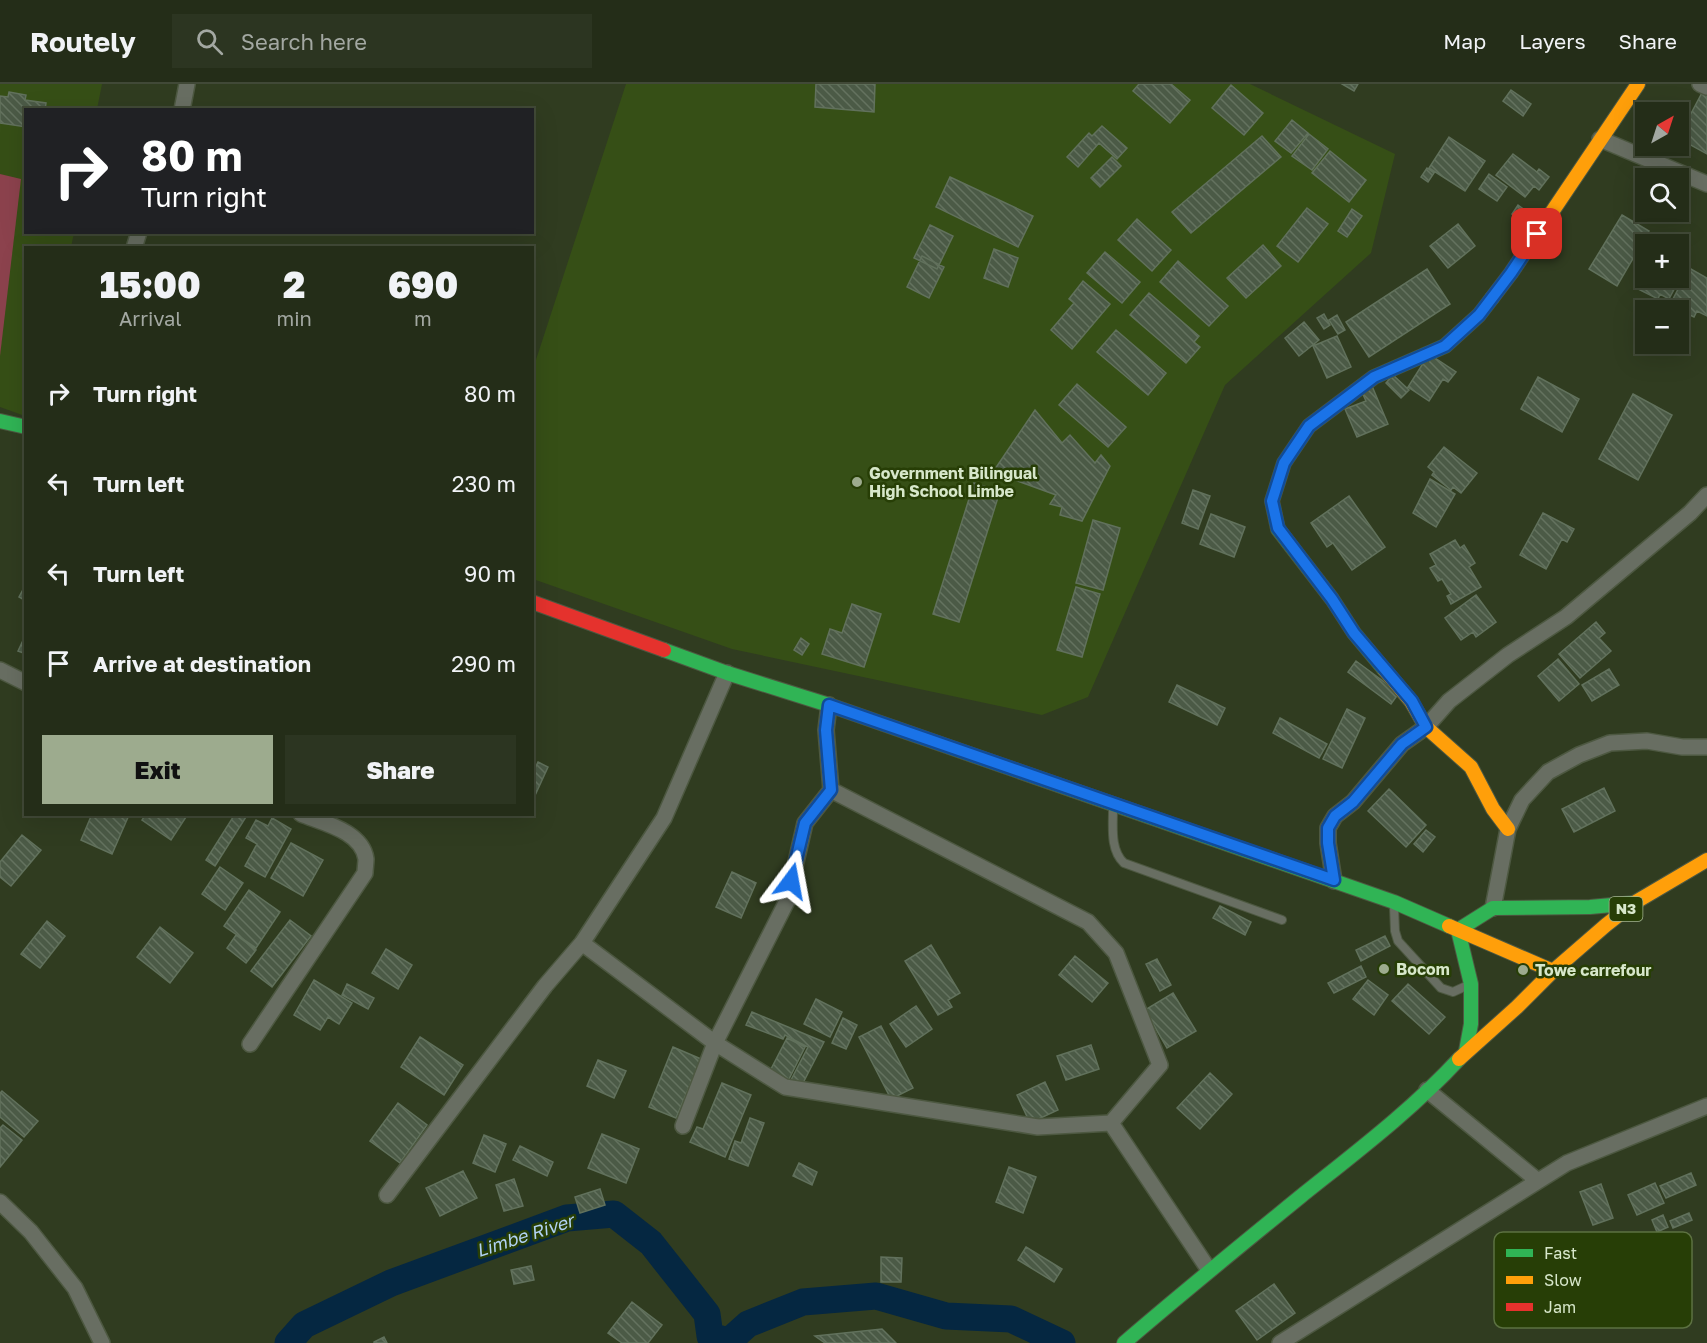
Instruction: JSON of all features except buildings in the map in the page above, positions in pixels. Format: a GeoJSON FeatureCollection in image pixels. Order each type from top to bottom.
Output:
{"type":"FeatureCollection","features":[{"type":"Feature","properties":{"kind":"main road"},"geometry":{"type":"LineString","coordinates":[[1508,829],[1493,809],[1471,767],[1426,727],[1412,701],[1354,633],[1332,599],[1278,528],[1272,501],[1284,463],[1309,426],[1374,377],[1445,346],[1479,315],[1511,273],[1638,84]]}},
{"type":"Feature","properties":{"kind":"main road"},"geometry":{"type":"LineString","coordinates":[[0,421],[24,427]]}},
{"type":"Feature","properties":{"kind":"main road"},"geometry":{"type":"LineString","coordinates":[[534,603],[727,673],[829,705],[1334,880],[1394,902],[1553,971],[1517,1007],[1466,1051],[1370,1141],[1209,1270],[1124,1343]]}},
{"type":"Feature","properties":{"kind":"main road","name":"N3"},"geometry":{"type":"LineString","coordinates":[[1553,971],[1606,924],[1634,903],[1707,860]]}},
{"type":"Feature","properties":{"kind":"main road"},"geometry":{"type":"LineString","coordinates":[[1458,930],[1493,908],[1590,907],[1634,903]]}},
{"type":"Feature","properties":{"kind":"main road"},"geometry":{"type":"LineString","coordinates":[[1458,930],[1471,984],[1471,1024],[1466,1051]]}},
{"type":"Feature","properties":{"kind":"street"},"geometry":{"type":"LineString","coordinates":[[182,108],[187,84]]}},
{"type":"Feature","properties":{"kind":"street"},"geometry":{"type":"LineString","coordinates":[[1700,84],[1707,87]]}},
{"type":"Feature","properties":{"kind":"street"},"geometry":{"type":"LineString","coordinates":[[1600,139],[1707,184]]}},
{"type":"Feature","properties":{"kind":"street"},"geometry":{"type":"LineString","coordinates":[[1334,880],[1328,828],[1335,816],[1353,802],[1402,744],[1426,727],[1449,701],[1508,656],[1566,618],[1690,513],[1707,495]]}},
{"type":"Feature","properties":{"kind":"street"},"geometry":{"type":"LineString","coordinates":[[0,670],[24,682]]}},
{"type":"Feature","properties":{"kind":"street"},"geometry":{"type":"LineString","coordinates":[[387,1195],[545,986],[582,943],[663,818],[727,673]]}},
{"type":"Feature","properties":{"kind":"street"},"geometry":{"type":"LineString","coordinates":[[683,1126],[716,1043],[787,901],[805,823],[831,790],[826,730],[829,705]]}},
{"type":"Feature","properties":{"kind":"street"},"geometry":{"type":"LineString","coordinates":[[1493,908],[1508,829],[1522,800],[1548,772],[1579,755],[1610,743],[1647,741],[1682,747],[1707,747]]}},
{"type":"Feature","properties":{"kind":"street"},"geometry":{"type":"LineString","coordinates":[[582,943],[716,1043],[785,1087],[1038,1127],[1111,1123],[1160,1065],[1116,953],[1088,922],[831,790]]}},
{"type":"Feature","properties":{"kind":"street"},"geometry":{"type":"LineString","coordinates":[[250,1044],[364,873],[366,859],[360,844],[347,833],[307,816]]}},
{"type":"Feature","properties":{"kind":"street"},"geometry":{"type":"LineString","coordinates":[[1427,1090],[1538,1181]]}},
{"type":"Feature","properties":{"kind":"street"},"geometry":{"type":"LineString","coordinates":[[1280,1343],[1567,1163],[1707,1107]]}},
{"type":"Feature","properties":{"kind":"street"},"geometry":{"type":"LineString","coordinates":[[1111,1123],[1209,1270]]}},
{"type":"Feature","properties":{"kind":"street"},"geometry":{"type":"LineString","coordinates":[[0,1202],[31,1232],[75,1288],[102,1343]]}},
{"type":"Feature","properties":{"kind":"lane"},"geometry":{"type":"LineString","coordinates":[[1112,804],[1114,844],[1117,857],[1124,863],[1282,920]]}},
{"type":"Feature","properties":{"kind":"lane"},"geometry":{"type":"LineString","coordinates":[[1394,902],[1395,931],[1398,941],[1441,988],[1453,992],[1471,984]]}},
{"type":"Feature","properties":{"kind":"shaded area"},"geometry":{"type":"Polygon","coordinates":[[[0,84],[102,84],[97,108],[24,108],[24,234],[74,234],[71,246],[24,246],[24,416],[0,407],[0,84]]]}},
{"type":"Feature","properties":{"kind":"shaded area","name":"Government Bilingual High School Limbe"},"geometry":{"type":"Polygon","coordinates":[[[626,84],[1250,84],[1395,154],[1371,253],[1225,385],[1088,697],[1042,715],[732,649],[534,579],[534,366],[626,84]]]}},
{"type":"Feature","properties":{"kind":"shaded area"},"geometry":{"type":"Polygon","coordinates":[[[0,174],[21,179],[0,356],[0,174]]]}},
{"type":"Feature","properties":{"kind":"waterway","name":"Limbe River"},"geometry":{"type":"LineString","coordinates":[[288,1343],[304,1325],[391,1283],[567,1218],[614,1214],[651,1243],[707,1314],[710,1336],[729,1341],[748,1324],[803,1302],[876,1296],[946,1316],[1011,1319],[1062,1343]]}},
{"type":"Feature","properties":{"kind":"traffic: fast"},"geometry":{"type":"LineString","coordinates":[[1384,669],[1354,633],[1332,599],[1278,529],[1272,501],[1284,463],[1309,426],[1374,377],[1445,346],[1479,315],[1492,298]]}},
{"type":"Feature","properties":{"kind":"traffic: fast"},"geometry":{"type":"LineString","coordinates":[[0,421],[24,427]]}},
{"type":"Feature","properties":{"kind":"traffic: fast"},"geometry":{"type":"LineString","coordinates":[[664,650],[727,673],[829,705],[1394,902],[1449,926]]}},
{"type":"Feature","properties":{"kind":"traffic: fast"},"geometry":{"type":"LineString","coordinates":[[1466,1051],[1471,1024],[1471,984],[1458,930],[1493,908],[1590,907],[1634,903]]}},
{"type":"Feature","properties":{"kind":"traffic: fast"},"geometry":{"type":"LineString","coordinates":[[1124,1343],[1382,1131],[1459,1059]]}},
{"type":"Feature","properties":{"kind":"traffic: slow"},"geometry":{"type":"LineString","coordinates":[[1492,298],[1638,84]]}},
{"type":"Feature","properties":{"kind":"traffic: slow"},"geometry":{"type":"LineString","coordinates":[[1384,669],[1411,701],[1426,727],[1471,767],[1493,809],[1508,829]]}},
{"type":"Feature","properties":{"kind":"traffic: slow"},"geometry":{"type":"LineString","coordinates":[[1459,1059],[1606,925],[1634,903],[1707,860]]}},
{"type":"Feature","properties":{"kind":"traffic: slow"},"geometry":{"type":"LineString","coordinates":[[1449,926],[1553,971]]}},
{"type":"Feature","properties":{"kind":"traffic: jam"},"geometry":{"type":"LineString","coordinates":[[534,603],[664,650]]}},
{"type":"Feature","properties":{"kind":"place","name":"Government Bilingual High School Limbe"},"geometry":{"type":"Point","coordinates":[857,482]}},
{"type":"Feature","properties":{"kind":"place","name":"Bocom"},"geometry":{"type":"Point","coordinates":[1384,969]}},
{"type":"Feature","properties":{"kind":"place","name":"Towe carrefour"},"geometry":{"type":"Point","coordinates":[1523,970]}},
{"type":"Feature","properties":{"kind":"route"},"geometry":{"type":"LineString","coordinates":[[791,881],[805,823],[831,790],[826,730],[829,705],[1334,880],[1328,828],[1335,816],[1353,802],[1402,744],[1426,727],[1412,701],[1354,633],[1332,599],[1278,528],[1272,501],[1284,463],[1309,426],[1374,377],[1445,346],[1479,315],[1537,234]]}}]}
